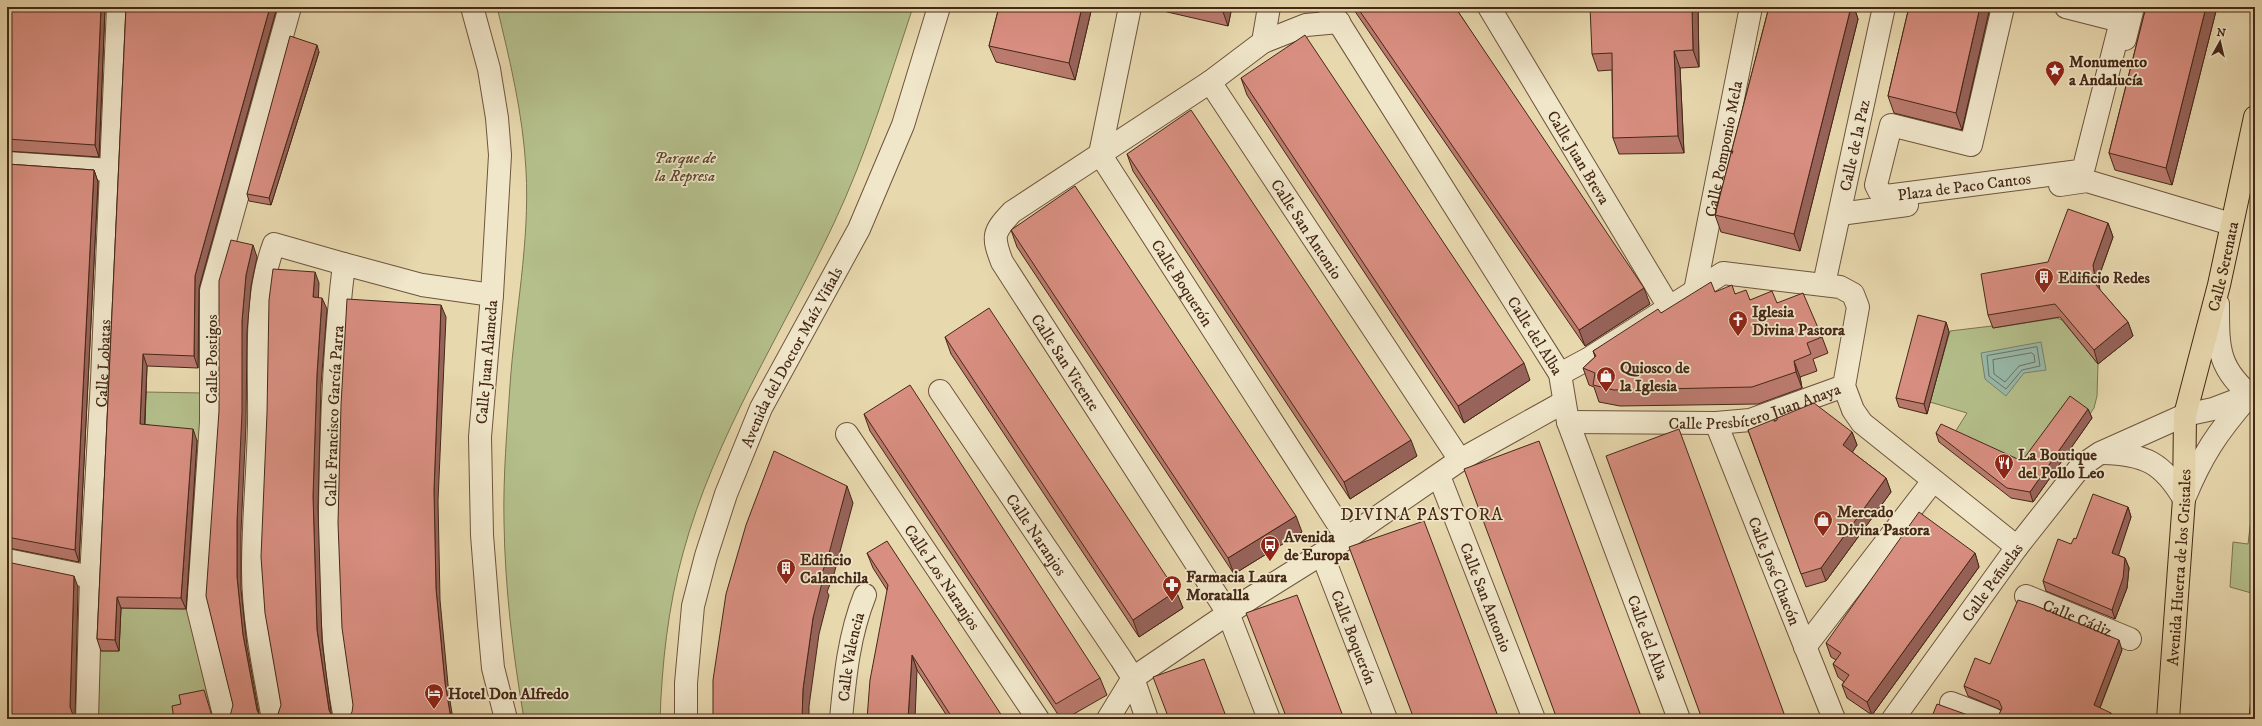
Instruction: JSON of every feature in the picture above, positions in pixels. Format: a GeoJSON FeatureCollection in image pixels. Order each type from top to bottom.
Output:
{"type":"FeatureCollection","features":[{"type":"Feature","properties":{"kind":"main road","name":"Calle Serenata"},"geometry":{"type":"LineString","coordinates":[[2184,416],[2219,285],[2231,224],[2251,150],[2255,117]]}},
{"type":"Feature","properties":{"kind":"main road","name":"Avenida Huerta de los Cristales"},"geometry":{"type":"LineString","coordinates":[[2168,719],[2184,499],[2184,416]]}},
{"type":"Feature","properties":{"kind":"street","name":"Calle Lobatas"},"geometry":{"type":"LineString","coordinates":[[87,719],[91,577],[118,7]]}},
{"type":"Feature","properties":{"kind":"street","name":"Calle Postigos"},"geometry":{"type":"LineString","coordinates":[[225,719],[198,609],[211,422],[211,291],[290,7]]}},
{"type":"Feature","properties":{"kind":"street","name":"Calle Juan Alameda"},"geometry":{"type":"LineString","coordinates":[[472,7],[489,69],[498,118],[500,148],[500,181],[480,437],[482,535],[493,668],[506,719]]}},
{"type":"Feature","properties":{"kind":"street","name":"Avenida del Doctor Maíz Viñals"},"geometry":{"type":"LineString","coordinates":[[686,719],[686,683],[693,606],[706,556],[726,494],[761,408],[859,229],[903,125],[939,7]]}},
{"type":"Feature","properties":{"kind":"street"},"geometry":{"type":"LineString","coordinates":[[1100,154],[1130,7]]}},
{"type":"Feature","properties":{"kind":"street"},"geometry":{"type":"LineString","coordinates":[[1263,42],[1269,7]]}},
{"type":"Feature","properties":{"kind":"street","name":"Calle Juan Breva"},"geometry":{"type":"LineString","coordinates":[[1489,7],[1669,307]]}},
{"type":"Feature","properties":{"kind":"street","name":"Calle Pomponio Mela"},"geometry":{"type":"LineString","coordinates":[[1695,291],[1750,7]]}},
{"type":"Feature","properties":{"kind":"street","name":"Calle de la Paz"},"geometry":{"type":"LineString","coordinates":[[1824,284],[1884,7]]}},
{"type":"Feature","properties":{"kind":"street","name":"Plaza de Paco Cantos"},"geometry":{"type":"LineString","coordinates":[[2004,7],[1971,145],[1891,126],[1876,185],[1879,191],[1886,196],[2079,171],[2084,167],[2121,21],[2066,7]]}},
{"type":"Feature","properties":{"kind":"street"},"geometry":{"type":"LineString","coordinates":[[2087,181],[2133,7]]}},
{"type":"Feature","properties":{"kind":"street"},"geometry":{"type":"LineString","coordinates":[[1210,82],[1263,42],[1334,15]]}},
{"type":"Feature","properties":{"kind":"street","name":"Calle del Alba"},"geometry":{"type":"LineString","coordinates":[[1334,15],[1560,374],[1566,412],[1679,719]]}},
{"type":"Feature","properties":{"kind":"street","name":"Calle San Vicente"},"geometry":{"type":"LineString","coordinates":[[1210,82],[1012,212],[998,228],[995,244],[1002,262],[1228,613],[1269,719]]}},
{"type":"Feature","properties":{"kind":"street","name":"Calle San Antonio"},"geometry":{"type":"LineString","coordinates":[[1210,82],[1460,460]]}},
{"type":"Feature","properties":{"kind":"street","name":"Calle Boquerón"},"geometry":{"type":"LineString","coordinates":[[1100,154],[1347,538]]}},
{"type":"Feature","properties":{"kind":"street"},"geometry":{"type":"LineString","coordinates":[[7,163],[111,170]]}},
{"type":"Feature","properties":{"kind":"street"},"geometry":{"type":"LineString","coordinates":[[1840,214],[2087,181],[2231,224]]}},
{"type":"Feature","properties":{"kind":"street"},"geometry":{"type":"LineString","coordinates":[[273,719],[257,622],[253,570],[259,424],[259,319],[267,263],[274,244],[422,284],[492,295]]}},
{"type":"Feature","properties":{"kind":"street","name":"Calle Francisco García Parra"},"geometry":{"type":"LineString","coordinates":[[344,264],[336,331],[333,397],[330,589],[333,642],[345,719]]}},
{"type":"Feature","properties":{"kind":"street"},"geometry":{"type":"LineString","coordinates":[[1560,374],[1723,273],[1824,284],[1840,287],[1853,294],[1858,307],[1844,386]]}},
{"type":"Feature","properties":{"kind":"street"},"geometry":{"type":"LineString","coordinates":[[2184,499],[2198,464],[2208,448],[2223,426],[2253,395],[2228,369],[2220,354],[2218,338],[2219,285]]}},
{"type":"Feature","properties":{"kind":"street","name":"Calle Presbítero Juan Anaya"},"geometry":{"type":"LineString","coordinates":[[1566,412],[1716,423],[1750,420],[1844,386],[1853,410],[1862,424],[2017,547]]}},
{"type":"Feature","properties":{"kind":"street","name":"Calle Naranjos"},"geometry":{"type":"LineString","coordinates":[[940,391],[1133,678]]}},
{"type":"Feature","properties":{"kind":"street","name":"Calle Peñuelas"},"geometry":{"type":"LineString","coordinates":[[1893,719],[2017,547],[2081,466],[2100,453],[2184,416],[2253,395]]}},
{"type":"Feature","properties":{"kind":"street"},"geometry":{"type":"LineString","coordinates":[[1108,719],[1133,678],[1228,613],[1347,538],[1439,476],[1460,460],[1566,412]]}},
{"type":"Feature","properties":{"kind":"street","name":"Calle José Chacón"},"geometry":{"type":"LineString","coordinates":[[1716,423],[1834,719]]}},
{"type":"Feature","properties":{"kind":"street","name":"Calle Los Naranjos"},"geometry":{"type":"LineString","coordinates":[[847,434],[1038,719]]}},
{"type":"Feature","properties":{"kind":"street"},"geometry":{"type":"LineString","coordinates":[[2100,453],[2127,454],[2149,460],[2165,471],[2184,499]]}},
{"type":"Feature","properties":{"kind":"street","name":"Calle San Antonio"},"geometry":{"type":"LineString","coordinates":[[1439,476],[1534,719]]}},
{"type":"Feature","properties":{"kind":"street"},"geometry":{"type":"LineString","coordinates":[[1805,648],[1933,481]]}},
{"type":"Feature","properties":{"kind":"street","name":"Calle Boquerón"},"geometry":{"type":"LineString","coordinates":[[1322,554],[1386,719]]}},
{"type":"Feature","properties":{"kind":"street"},"geometry":{"type":"LineString","coordinates":[[7,560],[91,577]]}},
{"type":"Feature","properties":{"kind":"street","name":"Calle Valencia"},"geometry":{"type":"LineString","coordinates":[[841,719],[848,653],[855,620],[864,595]]}},
{"type":"Feature","properties":{"kind":"street","name":"Calle Cádiz"},"geometry":{"type":"LineString","coordinates":[[2026,596],[2130,639]]}},
{"type":"Feature","properties":{"kind":"street"},"geometry":{"type":"LineString","coordinates":[[1133,678],[1147,719]]}},
{"type":"Feature","properties":{"kind":"street"},"geometry":{"type":"LineString","coordinates":[[1951,702],[1993,719]]}},
{"type":"Feature","properties":{"kind":"green space","name":"Parque de la Represa"},"geometry":{"type":"Polygon","coordinates":[[[497,7],[913,7],[877,116],[846,197],[814,264],[731,425],[697,509],[683,553],[673,594],[664,656],[660,719],[524,719],[516,670],[508,597],[504,488],[512,358],[526,224],[526,170],[519,108],[497,7]]]}},
{"type":"Feature","properties":{"kind":"green space"},"geometry":{"type":"Polygon","coordinates":[[[2057,318],[2062,320],[2098,364],[2097,396],[2094,408],[2072,441],[2025,471],[1952,437],[1967,413],[1930,402],[1950,331],[1992,326],[1993,328],[2057,318]]]}},
{"type":"Feature","properties":{"kind":"green space"},"geometry":{"type":"Polygon","coordinates":[[[146,392],[203,393],[202,441],[165,434],[143,426],[109,408],[145,411],[146,392]]]}},
{"type":"Feature","properties":{"kind":"green space"},"geometry":{"type":"Polygon","coordinates":[[[2252,511],[2255,511],[2255,594],[2230,587],[2233,542],[2248,544],[2252,511]]]}},
{"type":"Feature","properties":{"kind":"green space"},"geometry":{"type":"Polygon","coordinates":[[[99,608],[188,609],[209,702],[174,708],[176,718],[96,719],[99,651],[119,651],[99,608]]]}},
{"type":"Feature","properties":{"kind":"water"},"geometry":{"type":"Polygon","coordinates":[[[2041,342],[2046,370],[2024,373],[2006,396],[1985,379],[1981,353],[2041,342]]]}},
{"type":"Feature","properties":{"kind":"building"},"geometry":{"type":"Polygon","coordinates":[[[7,7],[101,7],[95,145],[7,139],[7,7]]]}},
{"type":"Feature","properties":{"kind":"building"},"geometry":{"type":"Polygon","coordinates":[[[126,7],[270,7],[195,276],[194,356],[143,354],[140,424],[193,429],[181,598],[117,597],[115,640],[97,639],[126,7]]]}},
{"type":"Feature","properties":{"kind":"building"},"geometry":{"type":"Polygon","coordinates":[[[999,7],[1082,7],[1069,63],[989,46],[999,7]]]}},
{"type":"Feature","properties":{"kind":"building"},"geometry":{"type":"Polygon","coordinates":[[[1357,7],[1455,7],[1644,288],[1579,330],[1357,7]]]}},
{"type":"Feature","properties":{"kind":"building"},"geometry":{"type":"Polygon","coordinates":[[[1590,7],[1692,7],[1693,50],[1674,51],[1678,136],[1613,138],[1612,53],[1592,54],[1590,7]]]}},
{"type":"Feature","properties":{"kind":"building"},"geometry":{"type":"Polygon","coordinates":[[[1769,7],[1851,7],[1794,234],[1715,215],[1769,7]]]}},
{"type":"Feature","properties":{"kind":"building"},"geometry":{"type":"Polygon","coordinates":[[[1909,7],[1980,7],[1956,113],[1888,96],[1909,7]]]}},
{"type":"Feature","properties":{"kind":"building"},"geometry":{"type":"Polygon","coordinates":[[[2146,7],[2206,7],[2166,168],[2109,153],[2146,7]]]}},
{"type":"Feature","properties":{"kind":"building"},"geometry":{"type":"Polygon","coordinates":[[[1305,35],[1524,363],[1458,406],[1241,78],[1305,35]]]}},
{"type":"Feature","properties":{"kind":"building"},"geometry":{"type":"Polygon","coordinates":[[[290,36],[317,45],[269,198],[247,194],[290,36]]]}},
{"type":"Feature","properties":{"kind":"building"},"geometry":{"type":"Polygon","coordinates":[[[1191,110],[1411,440],[1344,482],[1127,154],[1191,110]]]}},
{"type":"Feature","properties":{"kind":"building"},"geometry":{"type":"Polygon","coordinates":[[[7,164],[94,170],[75,550],[7,537],[7,164]]]}},
{"type":"Feature","properties":{"kind":"building"},"geometry":{"type":"Polygon","coordinates":[[[1075,186],[1296,516],[1228,558],[1011,230],[1075,186]]]}},
{"type":"Feature","properties":{"kind":"building","name":"Edificio Redes"},"geometry":{"type":"Polygon","coordinates":[[[2068,209],[2108,223],[2093,265],[2096,285],[2128,322],[2094,350],[2055,304],[1988,315],[1981,274],[2048,262],[2068,209]]]}},
{"type":"Feature","properties":{"kind":"building"},"geometry":{"type":"Polygon","coordinates":[[[231,240],[253,245],[246,275],[242,321],[242,412],[237,521],[237,577],[243,635],[257,710],[260,716],[264,719],[225,719],[230,716],[233,705],[206,596],[219,411],[219,281],[231,240]]]}},
{"type":"Feature","properties":{"kind":"building"},"geometry":{"type":"Polygon","coordinates":[[[273,269],[315,272],[313,297],[322,298],[317,374],[313,496],[317,630],[329,710],[332,716],[336,719],[273,719],[277,717],[281,705],[265,613],[261,557],[267,413],[269,300],[273,269]]]}},
{"type":"Feature","properties":{"kind":"building","name":"Iglesia Divina Pastora"},"geometry":{"type":"Polygon","coordinates":[[[1711,282],[1715,292],[1732,285],[1735,294],[1746,290],[1750,300],[1772,291],[1777,303],[1803,293],[1822,337],[1807,343],[1811,354],[1794,361],[1796,372],[1752,387],[1614,390],[1593,385],[1595,373],[1583,368],[1596,356],[1593,351],[1658,309],[1661,313],[1711,282]]]}},
{"type":"Feature","properties":{"kind":"building"},"geometry":{"type":"Polygon","coordinates":[[[347,299],[441,305],[434,490],[436,589],[445,683],[451,719],[339,719],[349,717],[352,712],[353,705],[342,628],[338,523],[341,405],[347,299]]]}},
{"type":"Feature","properties":{"kind":"building"},"geometry":{"type":"Polygon","coordinates":[[[989,308],[1176,591],[1133,620],[945,337],[989,308]]]}},
{"type":"Feature","properties":{"kind":"building"},"geometry":{"type":"Polygon","coordinates":[[[1918,315],[1946,322],[1924,404],[1896,398],[1918,315]]]}},
{"type":"Feature","properties":{"kind":"building"},"geometry":{"type":"Polygon","coordinates":[[[910,385],[1100,678],[1056,704],[864,414],[910,385]]]}},
{"type":"Feature","properties":{"kind":"building"},"geometry":{"type":"Polygon","coordinates":[[[2070,396],[2088,409],[2030,492],[2007,488],[1936,433],[1941,424],[2022,461],[2070,396]]]}},
{"type":"Feature","properties":{"kind":"building","name":"Mercado Divina Pastora"},"geometry":{"type":"Polygon","coordinates":[[[1814,403],[1852,432],[1843,445],[1886,478],[1821,568],[1801,574],[1748,430],[1814,403]]]}},
{"type":"Feature","properties":{"kind":"building"},"geometry":{"type":"Polygon","coordinates":[[[1679,429],[1786,719],[1702,719],[1606,456],[1679,429]]]}},
{"type":"Feature","properties":{"kind":"building"},"geometry":{"type":"Polygon","coordinates":[[[1539,441],[1642,719],[1557,719],[1464,469],[1539,441]]]}},
{"type":"Feature","properties":{"kind":"building","name":"Edificio Calanchila"},"geometry":{"type":"Polygon","coordinates":[[[774,451],[847,486],[828,557],[819,581],[823,579],[813,618],[803,689],[802,719],[713,719],[713,680],[726,594],[746,525],[774,451]]]}},
{"type":"Feature","properties":{"kind":"building"},"geometry":{"type":"Polygon","coordinates":[[[2093,494],[2128,507],[2112,553],[2125,558],[2123,578],[2112,610],[2043,581],[2058,539],[2071,544],[2074,538],[2076,539],[2093,494]]]}},
{"type":"Feature","properties":{"kind":"building"},"geometry":{"type":"Polygon","coordinates":[[[1919,512],[1975,553],[1867,702],[1842,685],[1849,675],[1833,664],[1841,653],[1826,643],[1919,512]]]}},
{"type":"Feature","properties":{"kind":"building"},"geometry":{"type":"Polygon","coordinates":[[[1424,521],[1499,719],[1414,719],[1349,547],[1424,521]]]}},
{"type":"Feature","properties":{"kind":"building"},"geometry":{"type":"Polygon","coordinates":[[[887,541],[1004,719],[953,719],[912,655],[908,719],[867,719],[870,680],[888,585],[867,553],[887,541]]]}},
{"type":"Feature","properties":{"kind":"building"},"geometry":{"type":"Polygon","coordinates":[[[7,562],[74,576],[70,707],[73,719],[7,719],[7,562]]]}},
{"type":"Feature","properties":{"kind":"building"},"geometry":{"type":"Polygon","coordinates":[[[1297,595],[1344,719],[1287,719],[1246,613],[1297,595]]]}},
{"type":"Feature","properties":{"kind":"building"},"geometry":{"type":"Polygon","coordinates":[[[2018,600],[2034,605],[2119,640],[2094,705],[2111,713],[2108,719],[1997,719],[2002,708],[1999,701],[1964,686],[1975,658],[1990,664],[2018,600]]]}},
{"type":"Feature","properties":{"kind":"building"},"geometry":{"type":"Polygon","coordinates":[[[2255,656],[2255,719],[2249,719],[2255,656]]]}},
{"type":"Feature","properties":{"kind":"building"},"geometry":{"type":"Polygon","coordinates":[[[1204,659],[1227,719],[1169,719],[1153,677],[1204,659]]]}},
{"type":"Feature","properties":{"kind":"building"},"geometry":{"type":"Polygon","coordinates":[[[204,690],[212,716],[221,719],[174,719],[172,706],[181,704],[179,695],[204,690]]]}},
{"type":"Feature","properties":{"kind":"building"},"geometry":{"type":"Polygon","coordinates":[[[1937,704],[1979,719],[1931,719],[1937,704]]]}},
{"type":"Feature","properties":{"kind":"place","name":"Monumento a Andalucía"},"geometry":{"type":"Point","coordinates":[2055,87]}},
{"type":"Feature","properties":{"kind":"place","name":"Edificio Redes"},"geometry":{"type":"Point","coordinates":[2044,294]}},
{"type":"Feature","properties":{"kind":"place","name":"Iglesia Divina Pastora"},"geometry":{"type":"Point","coordinates":[1738,337]}},
{"type":"Feature","properties":{"kind":"place","name":"Quiosco de la Iglesia"},"geometry":{"type":"Point","coordinates":[1606,393]}},
{"type":"Feature","properties":{"kind":"place","name":"La Boutique del Pollo Leo"},"geometry":{"type":"Point","coordinates":[2004,480]}},
{"type":"Feature","properties":{"kind":"place","name":"Mercado Divina Pastora"},"geometry":{"type":"Point","coordinates":[1823,537]}},
{"type":"Feature","properties":{"kind":"place","name":"Avenida de Europa"},"geometry":{"type":"Point","coordinates":[1270,562]}},
{"type":"Feature","properties":{"kind":"place","name":"Edificio Calanchila"},"geometry":{"type":"Point","coordinates":[786,585]}},
{"type":"Feature","properties":{"kind":"place","name":"Farmacia Laura Moratalla"},"geometry":{"type":"Point","coordinates":[1172,602]}},
{"type":"Feature","properties":{"kind":"place","name":"Hotel Don Alfredo"},"geometry":{"type":"Point","coordinates":[434,710]}},
{"type":"Feature","properties":{"kind":"district","name":"DIVINA PASTORA"},"geometry":{"type":"Point","coordinates":[1422,514]}}]}
